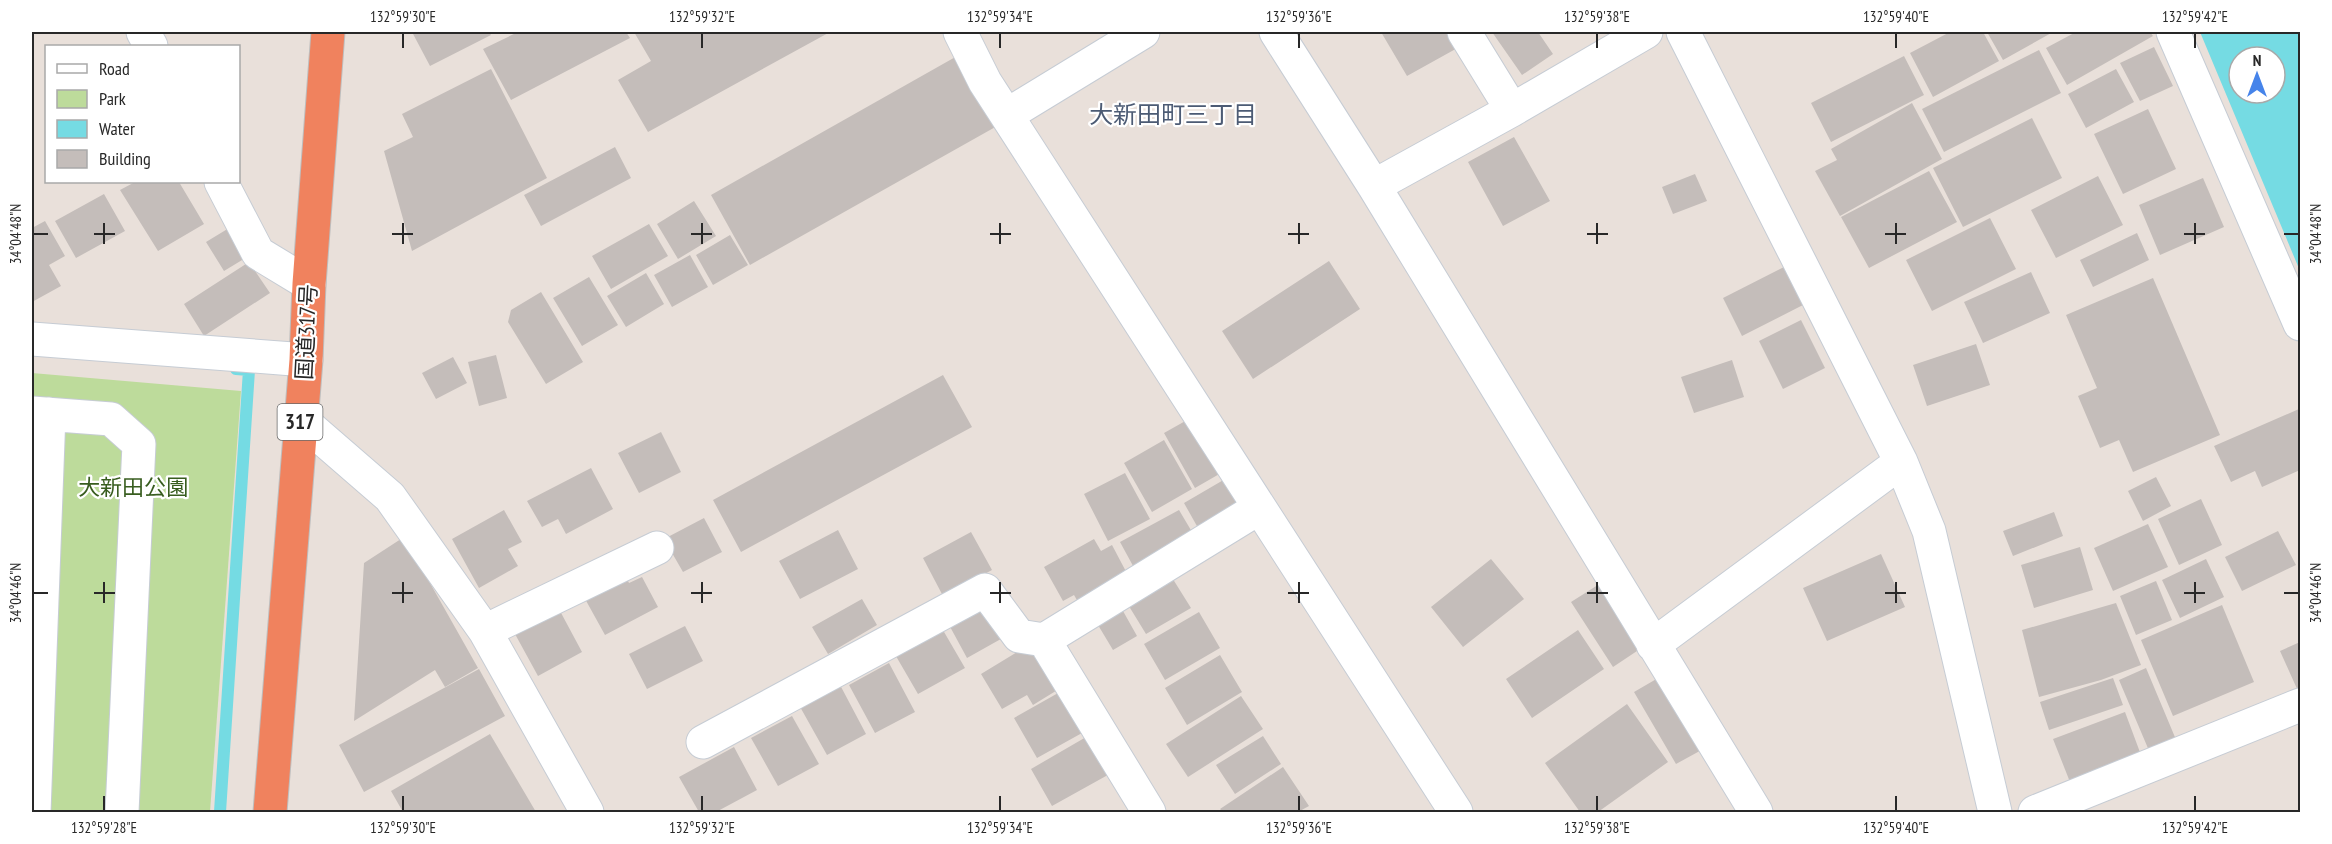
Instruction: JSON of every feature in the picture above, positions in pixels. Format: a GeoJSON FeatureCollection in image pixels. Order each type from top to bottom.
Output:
{"type":"FeatureCollection","features":[{"type":"Feature","properties":{"kind":"highway","name":"国道317号"},"geometry":{"type":"LineString","coordinates":[[270,813],[306,360],[309,284],[328,32]]}},
{"type":"Feature","properties":{"kind":"street"},"geometry":{"type":"LineString","coordinates":[[960,32],[985,82],[1456,813]]}},
{"type":"Feature","properties":{"kind":"street"},"geometry":{"type":"LineString","coordinates":[[1007,115],[1143,32]]}},
{"type":"Feature","properties":{"kind":"street"},"geometry":{"type":"LineString","coordinates":[[1276,32],[1374,186],[1756,813]]}},
{"type":"Feature","properties":{"kind":"street"},"geometry":{"type":"LineString","coordinates":[[1464,32],[1512,110]]}},
{"type":"Feature","properties":{"kind":"street"},"geometry":{"type":"LineString","coordinates":[[1374,186],[1512,110],[1646,32]]}},
{"type":"Feature","properties":{"kind":"street"},"geometry":{"type":"LineString","coordinates":[[1683,32],[1901,462],[1929,531],[1995,813]]}},
{"type":"Feature","properties":{"kind":"street"},"geometry":{"type":"LineString","coordinates":[[2173,32],[2301,324]]}},
{"type":"Feature","properties":{"kind":"street"},"geometry":{"type":"LineString","coordinates":[[222,183],[258,253],[309,284]]}},
{"type":"Feature","properties":{"kind":"street"},"geometry":{"type":"LineString","coordinates":[[32,339],[306,360]]}},
{"type":"Feature","properties":{"kind":"street"},"geometry":{"type":"LineString","coordinates":[[34,813],[40,414],[111,419],[139,444],[122,813]]}},
{"type":"Feature","properties":{"kind":"street"},"geometry":{"type":"LineString","coordinates":[[300,419],[390,497],[485,631],[587,813]]}},
{"type":"Feature","properties":{"kind":"street"},"geometry":{"type":"LineString","coordinates":[[1653,645],[1901,462]]}},
{"type":"Feature","properties":{"kind":"street"},"geometry":{"type":"LineString","coordinates":[[702,742],[985,590],[1018,636],[1044,640],[1259,508]]}},
{"type":"Feature","properties":{"kind":"street"},"geometry":{"type":"LineString","coordinates":[[485,631],[657,548]]}},
{"type":"Feature","properties":{"kind":"street"},"geometry":{"type":"LineString","coordinates":[[1044,640],[1149,813]]}},
{"type":"Feature","properties":{"kind":"street"},"geometry":{"type":"LineString","coordinates":[[2036,813],[2301,705]]}},
{"type":"Feature","properties":{"kind":"green space","name":"大新田公園"},"geometry":{"type":"Polygon","coordinates":[[[32,373],[241,391],[210,812],[32,812],[32,373]]]}},
{"type":"Feature","properties":{"kind":"water"},"geometry":{"type":"Polygon","coordinates":[[[2200,32],[2300,32],[2300,271],[2231,105],[2287,105],[2287,45],[2227,45],[2227,97],[2200,32]]]}},
{"type":"Feature","properties":{"kind":"building"},"geometry":{"type":"Polygon","coordinates":[[[412,32],[489,32],[491,35],[430,66],[412,32]]]}},
{"type":"Feature","properties":{"kind":"building"},"geometry":{"type":"Polygon","coordinates":[[[518,32],[626,32],[630,38],[511,100],[483,49],[518,32]]]}},
{"type":"Feature","properties":{"kind":"building"},"geometry":{"type":"Polygon","coordinates":[[[634,32],[830,32],[648,132],[618,80],[651,61],[634,32]]]}},
{"type":"Feature","properties":{"kind":"building"},"geometry":{"type":"Polygon","coordinates":[[[1381,32],[1453,32],[1461,46],[1407,76],[1381,32]]]}},
{"type":"Feature","properties":{"kind":"building"},"geometry":{"type":"Polygon","coordinates":[[[1492,32],[1538,32],[1553,54],[1522,75],[1492,32]]]}},
{"type":"Feature","properties":{"kind":"building"},"geometry":{"type":"Polygon","coordinates":[[[1950,32],[1983,32],[1999,61],[1933,97],[1910,53],[1950,32]]]}},
{"type":"Feature","properties":{"kind":"building"},"geometry":{"type":"Polygon","coordinates":[[[1987,32],[2053,32],[2003,60],[1987,32]]]}},
{"type":"Feature","properties":{"kind":"building"},"geometry":{"type":"Polygon","coordinates":[[[2076,32],[2150,32],[2153,36],[2067,85],[2046,48],[2076,32]]]}},
{"type":"Feature","properties":{"kind":"building"},"geometry":{"type":"Polygon","coordinates":[[[2154,47],[2173,86],[2140,101],[2120,63],[2154,47]]]}},
{"type":"Feature","properties":{"kind":"building"},"geometry":{"type":"Polygon","coordinates":[[[2039,50],[2061,93],[1944,152],[1922,109],[2039,50]]]}},
{"type":"Feature","properties":{"kind":"building"},"geometry":{"type":"Polygon","coordinates":[[[966,51],[1006,121],[750,265],[711,195],[966,51]]]}},
{"type":"Feature","properties":{"kind":"building"},"geometry":{"type":"Polygon","coordinates":[[[1904,56],[1924,95],[1831,142],[1811,103],[1904,56]]]}},
{"type":"Feature","properties":{"kind":"building"},"geometry":{"type":"Polygon","coordinates":[[[491,69],[547,178],[412,251],[384,151],[413,137],[402,114],[491,69]]]}},
{"type":"Feature","properties":{"kind":"building"},"geometry":{"type":"Polygon","coordinates":[[[2116,69],[2134,102],[2086,128],[2068,94],[2116,69]]]}},
{"type":"Feature","properties":{"kind":"building"},"geometry":{"type":"Polygon","coordinates":[[[1912,103],[1942,159],[1840,216],[1815,171],[1837,160],[1831,149],[1912,103]]]}},
{"type":"Feature","properties":{"kind":"building"},"geometry":{"type":"Polygon","coordinates":[[[2148,109],[2176,169],[2123,194],[2094,134],[2148,109]]]}},
{"type":"Feature","properties":{"kind":"building"},"geometry":{"type":"Polygon","coordinates":[[[2032,118],[2062,178],[1963,227],[1933,168],[2032,118]]]}},
{"type":"Feature","properties":{"kind":"building"},"geometry":{"type":"Polygon","coordinates":[[[1514,137],[1550,201],[1503,226],[1468,162],[1514,137]]]}},
{"type":"Feature","properties":{"kind":"building"},"geometry":{"type":"Polygon","coordinates":[[[615,147],[631,178],[541,226],[524,195],[615,147]]]}},
{"type":"Feature","properties":{"kind":"building"},"geometry":{"type":"Polygon","coordinates":[[[1929,171],[1957,222],[1869,268],[1841,217],[1929,171]]]}},
{"type":"Feature","properties":{"kind":"building"},"geometry":{"type":"Polygon","coordinates":[[[1695,174],[1707,201],[1673,214],[1662,187],[1695,174]]]}},
{"type":"Feature","properties":{"kind":"building"},"geometry":{"type":"Polygon","coordinates":[[[2098,176],[2123,225],[2056,258],[2031,210],[2098,176]]]}},
{"type":"Feature","properties":{"kind":"building"},"geometry":{"type":"Polygon","coordinates":[[[2203,178],[2224,227],[2160,255],[2139,205],[2203,178]]]}},
{"type":"Feature","properties":{"kind":"building"},"geometry":{"type":"Polygon","coordinates":[[[133,183],[180,183],[204,224],[158,251],[120,190],[133,183]]]}},
{"type":"Feature","properties":{"kind":"building"},"geometry":{"type":"Polygon","coordinates":[[[104,194],[125,231],[76,258],[55,221],[104,194]]]}},
{"type":"Feature","properties":{"kind":"building"},"geometry":{"type":"Polygon","coordinates":[[[694,201],[716,236],[678,259],[657,224],[694,201]]]}},
{"type":"Feature","properties":{"kind":"building"},"geometry":{"type":"Polygon","coordinates":[[[1990,218],[2016,269],[1932,311],[1906,260],[1990,218]]]}},
{"type":"Feature","properties":{"kind":"building"},"geometry":{"type":"Polygon","coordinates":[[[45,221],[65,256],[49,265],[61,286],[32,302],[32,228],[45,221]]]}},
{"type":"Feature","properties":{"kind":"building"},"geometry":{"type":"Polygon","coordinates":[[[649,224],[668,256],[611,289],[592,256],[649,224]]]}},
{"type":"Feature","properties":{"kind":"building"},"geometry":{"type":"Polygon","coordinates":[[[234,225],[252,254],[224,271],[206,242],[234,225]]]}},
{"type":"Feature","properties":{"kind":"building"},"geometry":{"type":"Polygon","coordinates":[[[2137,233],[2149,260],[2093,287],[2080,260],[2137,233]]]}},
{"type":"Feature","properties":{"kind":"building"},"geometry":{"type":"Polygon","coordinates":[[[730,235],[748,265],[713,285],[696,255],[730,235]]]}},
{"type":"Feature","properties":{"kind":"building"},"geometry":{"type":"Polygon","coordinates":[[[690,255],[708,287],[672,307],[654,275],[690,255]]]}},
{"type":"Feature","properties":{"kind":"building"},"geometry":{"type":"Polygon","coordinates":[[[1329,261],[1360,309],[1253,379],[1222,331],[1329,261]]]}},
{"type":"Feature","properties":{"kind":"building"},"geometry":{"type":"Polygon","coordinates":[[[249,262],[270,293],[204,336],[184,304],[249,262]]]}},
{"type":"Feature","properties":{"kind":"building"},"geometry":{"type":"Polygon","coordinates":[[[1784,267],[1803,305],[1742,336],[1723,298],[1784,267]]]}},
{"type":"Feature","properties":{"kind":"building"},"geometry":{"type":"Polygon","coordinates":[[[2031,272],[2050,313],[1983,343],[1964,302],[2031,272]]]}},
{"type":"Feature","properties":{"kind":"building"},"geometry":{"type":"Polygon","coordinates":[[[646,273],[664,304],[626,327],[607,296],[646,273]]]}},
{"type":"Feature","properties":{"kind":"building"},"geometry":{"type":"Polygon","coordinates":[[[589,277],[618,325],[582,346],[553,298],[589,277]]]}},
{"type":"Feature","properties":{"kind":"building"},"geometry":{"type":"Polygon","coordinates":[[[2153,278],[2220,435],[2133,472],[2119,440],[2100,448],[2078,396],[2097,388],[2066,315],[2153,278]]]}},
{"type":"Feature","properties":{"kind":"building"},"geometry":{"type":"Polygon","coordinates":[[[541,292],[583,362],[546,384],[508,322],[511,310],[541,292]]]}},
{"type":"Feature","properties":{"kind":"building"},"geometry":{"type":"Polygon","coordinates":[[[1801,320],[1825,368],[1783,389],[1759,341],[1801,320]]]}},
{"type":"Feature","properties":{"kind":"building"},"geometry":{"type":"Polygon","coordinates":[[[1976,344],[1990,385],[1927,406],[1913,365],[1976,344]]]}},
{"type":"Feature","properties":{"kind":"building"},"geometry":{"type":"Polygon","coordinates":[[[496,355],[507,398],[479,406],[468,362],[496,355]]]}},
{"type":"Feature","properties":{"kind":"building"},"geometry":{"type":"Polygon","coordinates":[[[453,357],[467,383],[436,399],[422,373],[453,357]]]}},
{"type":"Feature","properties":{"kind":"building"},"geometry":{"type":"Polygon","coordinates":[[[1732,360],[1744,397],[1694,413],[1681,377],[1732,360]]]}},
{"type":"Feature","properties":{"kind":"building"},"geometry":{"type":"Polygon","coordinates":[[[943,375],[972,427],[741,552],[713,500],[943,375]]]}},
{"type":"Feature","properties":{"kind":"building"},"geometry":{"type":"Polygon","coordinates":[[[2299,409],[2300,470],[2262,487],[2255,471],[2231,482],[2214,446],[2299,409]]]}},
{"type":"Feature","properties":{"kind":"building"},"geometry":{"type":"Polygon","coordinates":[[[1196,415],[1228,469],[1195,488],[1164,433],[1196,415]]]}},
{"type":"Feature","properties":{"kind":"building"},"geometry":{"type":"Polygon","coordinates":[[[661,432],[681,472],[639,493],[618,453],[661,432]]]}},
{"type":"Feature","properties":{"kind":"building"},"geometry":{"type":"Polygon","coordinates":[[[1164,440],[1192,489],[1152,512],[1124,463],[1164,440]]]}},
{"type":"Feature","properties":{"kind":"building"},"geometry":{"type":"Polygon","coordinates":[[[591,468],[613,509],[566,534],[558,519],[542,527],[527,501],[591,468]]]}},
{"type":"Feature","properties":{"kind":"building"},"geometry":{"type":"Polygon","coordinates":[[[1125,473],[1150,519],[1108,541],[1084,494],[1125,473]]]}},
{"type":"Feature","properties":{"kind":"building"},"geometry":{"type":"Polygon","coordinates":[[[1232,475],[1243,512],[1202,535],[1184,503],[1232,475]]]}},
{"type":"Feature","properties":{"kind":"building"},"geometry":{"type":"Polygon","coordinates":[[[2156,477],[2171,506],[2143,521],[2128,491],[2156,477]]]}},
{"type":"Feature","properties":{"kind":"building"},"geometry":{"type":"Polygon","coordinates":[[[2201,499],[2222,545],[2179,565],[2158,519],[2201,499]]]}},
{"type":"Feature","properties":{"kind":"building"},"geometry":{"type":"Polygon","coordinates":[[[504,510],[522,542],[508,549],[518,566],[479,588],[452,539],[504,510]]]}},
{"type":"Feature","properties":{"kind":"building"},"geometry":{"type":"Polygon","coordinates":[[[1179,510],[1198,542],[1138,575],[1120,542],[1179,510]]]}},
{"type":"Feature","properties":{"kind":"building"},"geometry":{"type":"Polygon","coordinates":[[[2054,512],[2063,536],[2013,556],[2003,531],[2054,512]]]}},
{"type":"Feature","properties":{"kind":"building"},"geometry":{"type":"Polygon","coordinates":[[[704,518],[722,552],[683,572],[664,539],[704,518]]]}},
{"type":"Feature","properties":{"kind":"building"},"geometry":{"type":"Polygon","coordinates":[[[2148,524],[2168,567],[2113,591],[2094,548],[2148,524]]]}},
{"type":"Feature","properties":{"kind":"building"},"geometry":{"type":"Polygon","coordinates":[[[838,530],[858,569],[800,599],[779,561],[838,530]]]}},
{"type":"Feature","properties":{"kind":"building"},"geometry":{"type":"Polygon","coordinates":[[[2278,531],[2296,565],[2242,591],[2225,557],[2278,531]]]}},
{"type":"Feature","properties":{"kind":"building"},"geometry":{"type":"Polygon","coordinates":[[[971,532],[992,570],[943,596],[923,558],[971,532]]]}},
{"type":"Feature","properties":{"kind":"building"},"geometry":{"type":"Polygon","coordinates":[[[404,537],[478,668],[445,687],[435,670],[354,721],[364,563],[404,537]]]}},
{"type":"Feature","properties":{"kind":"building"},"geometry":{"type":"Polygon","coordinates":[[[1094,539],[1101,551],[1112,545],[1131,581],[1081,607],[1074,595],[1063,601],[1044,567],[1094,539]]]}},
{"type":"Feature","properties":{"kind":"building"},"geometry":{"type":"Polygon","coordinates":[[[2080,547],[2093,590],[2034,608],[2021,565],[2080,547]]]}},
{"type":"Feature","properties":{"kind":"building"},"geometry":{"type":"Polygon","coordinates":[[[1881,554],[1905,607],[1827,641],[1803,588],[1881,554]]]}},
{"type":"Feature","properties":{"kind":"building"},"geometry":{"type":"Polygon","coordinates":[[[1491,559],[1524,599],[1463,647],[1431,607],[1491,559]]]}},
{"type":"Feature","properties":{"kind":"building"},"geometry":{"type":"Polygon","coordinates":[[[2206,559],[2224,597],[2180,618],[2162,580],[2206,559]]]}},
{"type":"Feature","properties":{"kind":"building"},"geometry":{"type":"Polygon","coordinates":[[[625,575],[629,583],[642,577],[658,607],[605,635],[584,597],[625,575]]]}},
{"type":"Feature","properties":{"kind":"building"},"geometry":{"type":"Polygon","coordinates":[[[1171,576],[1191,608],[1146,634],[1127,603],[1171,576]]]}},
{"type":"Feature","properties":{"kind":"building"},"geometry":{"type":"Polygon","coordinates":[[[2156,581],[2172,620],[2136,635],[2120,596],[2156,581]]]}},
{"type":"Feature","properties":{"kind":"building"},"geometry":{"type":"Polygon","coordinates":[[[1601,583],[1643,647],[1613,667],[1571,602],[1601,583]]]}},
{"type":"Feature","properties":{"kind":"building"},"geometry":{"type":"Polygon","coordinates":[[[862,599],[877,625],[828,654],[812,627],[862,599]]]}},
{"type":"Feature","properties":{"kind":"building"},"geometry":{"type":"Polygon","coordinates":[[[988,600],[1008,635],[967,658],[948,623],[988,600]]]}},
{"type":"Feature","properties":{"kind":"building"},"geometry":{"type":"Polygon","coordinates":[[[2116,603],[2141,665],[2101,680],[2039,697],[2022,630],[2116,603]]]}},
{"type":"Feature","properties":{"kind":"building"},"geometry":{"type":"Polygon","coordinates":[[[2222,605],[2254,682],[2173,716],[2141,640],[2222,605]]]}},
{"type":"Feature","properties":{"kind":"building"},"geometry":{"type":"Polygon","coordinates":[[[560,611],[582,652],[538,676],[515,634],[560,611]]]}},
{"type":"Feature","properties":{"kind":"building"},"geometry":{"type":"Polygon","coordinates":[[[1123,611],[1137,636],[1113,650],[1098,625],[1123,611]]]}},
{"type":"Feature","properties":{"kind":"building"},"geometry":{"type":"Polygon","coordinates":[[[1199,612],[1220,648],[1165,680],[1144,644],[1199,612]]]}},
{"type":"Feature","properties":{"kind":"building"},"geometry":{"type":"Polygon","coordinates":[[[940,625],[965,668],[918,694],[893,651],[940,625]]]}},
{"type":"Feature","properties":{"kind":"building"},"geometry":{"type":"Polygon","coordinates":[[[685,626],[703,661],[647,689],[629,654],[685,626]]]}},
{"type":"Feature","properties":{"kind":"building"},"geometry":{"type":"Polygon","coordinates":[[[1578,630],[1604,669],[1532,718],[1506,679],[1578,630]]]}},
{"type":"Feature","properties":{"kind":"building"},"geometry":{"type":"Polygon","coordinates":[[[2300,642],[2300,690],[2298,691],[2280,651],[2300,642]]]}},
{"type":"Feature","properties":{"kind":"building"},"geometry":{"type":"Polygon","coordinates":[[[1032,643],[1059,689],[1033,705],[1027,695],[1002,709],[981,674],[1032,643]]]}},
{"type":"Feature","properties":{"kind":"building"},"geometry":{"type":"Polygon","coordinates":[[[1220,655],[1242,692],[1187,725],[1165,688],[1220,655]]]}},
{"type":"Feature","properties":{"kind":"building"},"geometry":{"type":"Polygon","coordinates":[[[889,663],[915,712],[875,733],[849,685],[889,663]]]}},
{"type":"Feature","properties":{"kind":"building"},"geometry":{"type":"Polygon","coordinates":[[[2146,668],[2177,742],[2150,753],[2119,680],[2146,668]]]}},
{"type":"Feature","properties":{"kind":"building"},"geometry":{"type":"Polygon","coordinates":[[[479,669],[505,716],[364,792],[339,745],[479,669]]]}},
{"type":"Feature","properties":{"kind":"building"},"geometry":{"type":"Polygon","coordinates":[[[1665,674],[1707,747],[1676,764],[1634,692],[1665,674]]]}},
{"type":"Feature","properties":{"kind":"building"},"geometry":{"type":"Polygon","coordinates":[[[2113,678],[2123,705],[2049,730],[2040,702],[2113,678]]]}},
{"type":"Feature","properties":{"kind":"building"},"geometry":{"type":"Polygon","coordinates":[[[839,683],[866,734],[827,755],[799,705],[839,683]]]}},
{"type":"Feature","properties":{"kind":"building"},"geometry":{"type":"Polygon","coordinates":[[[1067,688],[1091,728],[1037,758],[1014,718],[1067,688]]]}},
{"type":"Feature","properties":{"kind":"building"},"geometry":{"type":"Polygon","coordinates":[[[1241,696],[1263,729],[1188,777],[1166,744],[1241,696]]]}},
{"type":"Feature","properties":{"kind":"building"},"geometry":{"type":"Polygon","coordinates":[[[1627,704],[1668,762],[1598,812],[1580,812],[1545,763],[1627,704]]]}},
{"type":"Feature","properties":{"kind":"building"},"geometry":{"type":"Polygon","coordinates":[[[2125,712],[2141,755],[2070,782],[2053,739],[2125,712]]]}},
{"type":"Feature","properties":{"kind":"building"},"geometry":{"type":"Polygon","coordinates":[[[792,716],[819,764],[778,786],[751,738],[792,716]]]}},
{"type":"Feature","properties":{"kind":"building"},"geometry":{"type":"Polygon","coordinates":[[[1093,733],[1115,771],[1052,806],[1031,769],[1093,733]]]}},
{"type":"Feature","properties":{"kind":"building"},"geometry":{"type":"Polygon","coordinates":[[[490,734],[536,812],[403,812],[391,791],[490,734]]]}},
{"type":"Feature","properties":{"kind":"building"},"geometry":{"type":"Polygon","coordinates":[[[1263,736],[1281,764],[1235,794],[1216,765],[1263,736]]]}},
{"type":"Feature","properties":{"kind":"building"},"geometry":{"type":"Polygon","coordinates":[[[734,747],[757,790],[716,812],[699,812],[679,777],[734,747]]]}},
{"type":"Feature","properties":{"kind":"building"},"geometry":{"type":"Polygon","coordinates":[[[1283,767],[1309,806],[1298,812],[1223,812],[1220,809],[1283,767]]]}},
{"type":"Feature","properties":{"kind":"waterway"},"geometry":{"type":"LineString","coordinates":[[220,812],[249,370],[236,369]]}},
{"type":"Feature","properties":{"kind":"district","name":"大新田町三丁目"},"geometry":{"type":"Point","coordinates":[1173,115]}}]}
